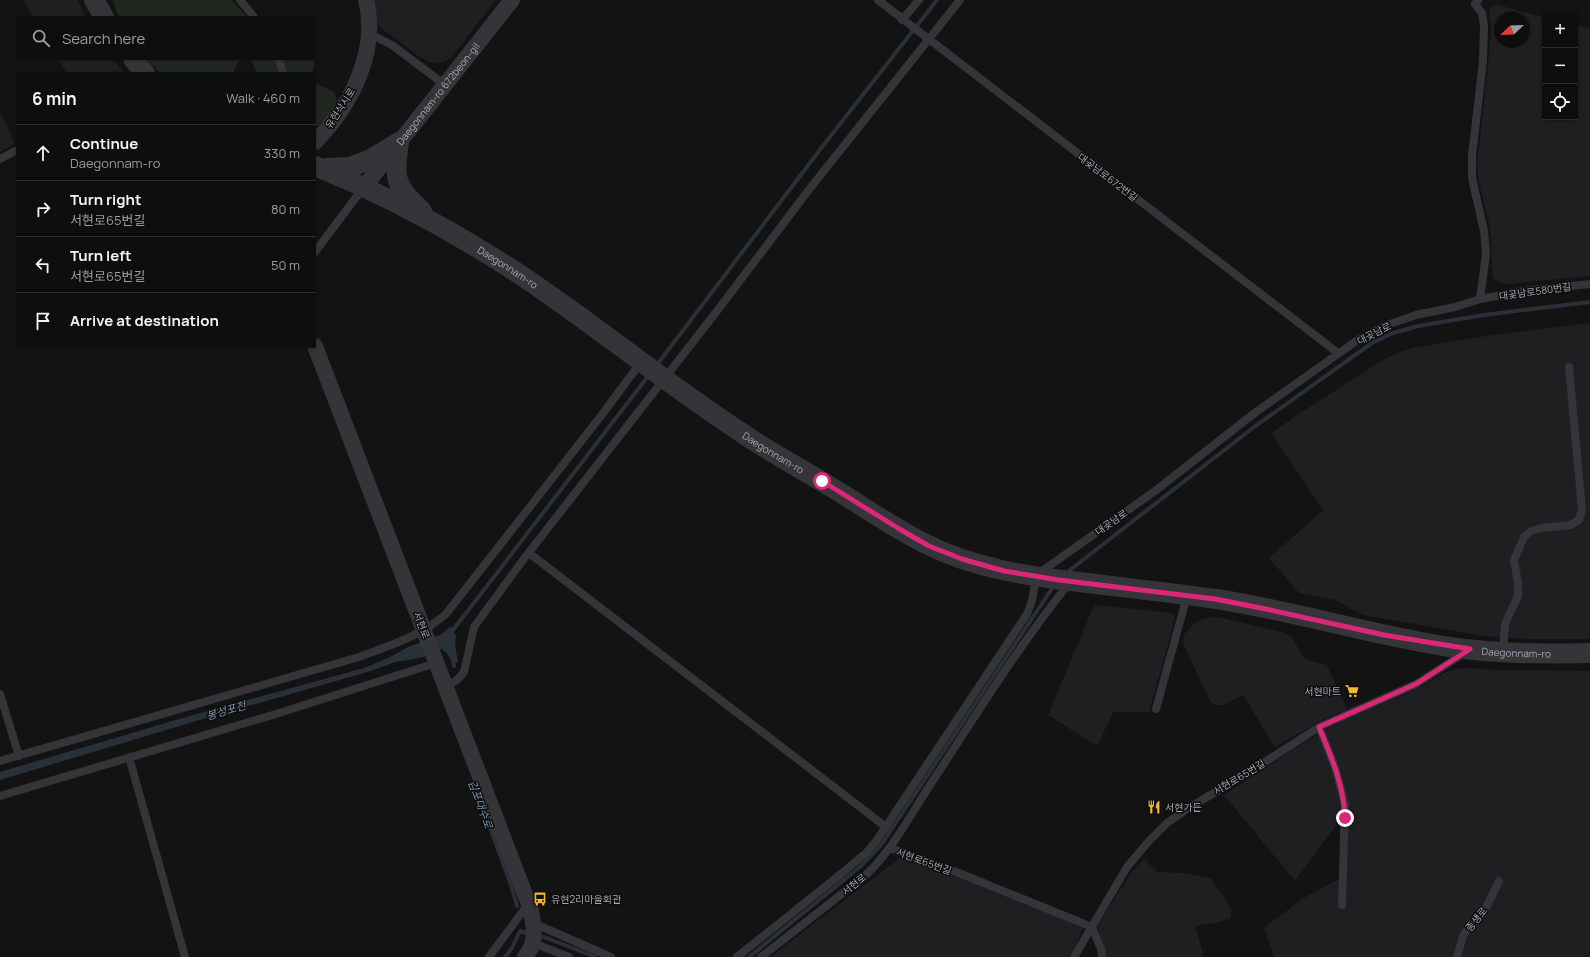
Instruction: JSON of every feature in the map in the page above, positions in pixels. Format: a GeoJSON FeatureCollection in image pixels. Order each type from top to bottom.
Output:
{"type":"FeatureCollection","features":[{"type":"Feature","properties":{"kind":"street"},"geometry":{"type":"LineString","coordinates":[[94,0],[103,16]]}},
{"type":"Feature","properties":{"kind":"street","name":"유현삭시로"},"geometry":{"type":"LineString","coordinates":[[316,141],[325,132],[345,104],[358,79],[366,55],[370,34],[370,17],[366,0]]}},
{"type":"Feature","properties":{"kind":"street","name":"Daegonnam-ro 672beon-gil"},"geometry":{"type":"LineString","coordinates":[[364,187],[512,0]]}},
{"type":"Feature","properties":{"kind":"street"},"geometry":{"type":"LineString","coordinates":[[133,60],[144,72]]}},
{"type":"Feature","properties":{"kind":"street"},"geometry":{"type":"LineString","coordinates":[[317,167],[350,167],[369,160],[400,142]]}},
{"type":"Feature","properties":{"kind":"street"},"geometry":{"type":"LineString","coordinates":[[400,142],[396,171],[398,184],[404,194],[435,223]]}},
{"type":"Feature","properties":{"kind":"street","name":"Daegonnam-ro"},"geometry":{"type":"LineString","coordinates":[[317,167],[346,178],[435,223],[517,272],[748,437],[929,546],[962,559],[1004,571],[1035,576],[1215,599],[1384,635],[1470,649],[1503,653],[1590,653]]}},
{"type":"Feature","properties":{"kind":"street","name":"서현로"},"geometry":{"type":"LineString","coordinates":[[316,348],[532,910],[535,937],[531,949],[525,957]]}},
{"type":"Feature","properties":{"kind":"lane"},"geometry":{"type":"LineString","coordinates":[[240,0],[253,16]]}},
{"type":"Feature","properties":{"kind":"lane","name":"대곶남로672번길"},"geometry":{"type":"LineString","coordinates":[[878,0],[1338,353]]}},
{"type":"Feature","properties":{"kind":"lane"},"geometry":{"type":"LineString","coordinates":[[905,22],[919,0]]}},
{"type":"Feature","properties":{"kind":"lane"},"geometry":{"type":"LineString","coordinates":[[0,761],[359,657],[425,633],[446,614],[601,416],[717,311],[926,38],[960,0]]}},
{"type":"Feature","properties":{"kind":"lane"},"geometry":{"type":"LineString","coordinates":[[1475,1],[1482,13],[1484,26],[1483,61],[1472,156],[1472,178],[1484,231],[1486,254],[1480,299]]}},
{"type":"Feature","properties":{"kind":"lane"},"geometry":{"type":"LineString","coordinates":[[370,34],[392,45],[445,85]]}},
{"type":"Feature","properties":{"kind":"lane"},"geometry":{"type":"LineString","coordinates":[[279,60],[284,72]]}},
{"type":"Feature","properties":{"kind":"lane"},"geometry":{"type":"LineString","coordinates":[[0,159],[16,151]]}},
{"type":"Feature","properties":{"kind":"lane"},"geometry":{"type":"LineString","coordinates":[[316,251],[364,187]]}},
{"type":"Feature","properties":{"kind":"lane","name":"대곶남로580번길"},"geometry":{"type":"LineString","coordinates":[[1480,299],[1590,284]]}},
{"type":"Feature","properties":{"kind":"lane","name":"대곶남로"},"geometry":{"type":"LineString","coordinates":[[1035,576],[1155,491],[1256,412],[1359,339],[1384,326],[1416,315],[1455,307],[1480,299]]}},
{"type":"Feature","properties":{"kind":"lane"},"geometry":{"type":"LineString","coordinates":[[1503,653],[1505,624],[1518,596],[1518,583],[1514,560],[1524,536],[1531,531],[1541,528],[1571,524],[1578,520],[1582,510],[1569,367]]}},
{"type":"Feature","properties":{"kind":"lane"},"geometry":{"type":"LineString","coordinates":[[446,687],[457,680],[464,672],[474,627],[529,553],[653,370]]}},
{"type":"Feature","properties":{"kind":"lane"},"geometry":{"type":"LineString","coordinates":[[529,553],[886,827]]}},
{"type":"Feature","properties":{"kind":"lane"},"geometry":{"type":"LineString","coordinates":[[737,957],[866,853],[877,840],[1027,614],[1033,602],[1035,576]]}},
{"type":"Feature","properties":{"kind":"lane","name":"서현로"},"geometry":{"type":"LineString","coordinates":[[761,957],[866,875],[880,862],[1008,666],[1070,581]]}},
{"type":"Feature","properties":{"kind":"lane"},"geometry":{"type":"LineString","coordinates":[[1156,709],[1187,596]]}},
{"type":"Feature","properties":{"kind":"lane","name":"서현로65번길"},"geometry":{"type":"LineString","coordinates":[[1074,957],[1127,867],[1149,841],[1167,823],[1194,804],[1242,776],[1319,727],[1416,684],[1470,649]]}},
{"type":"Feature","properties":{"kind":"lane"},"geometry":{"type":"LineString","coordinates":[[0,796],[276,714],[436,663]]}},
{"type":"Feature","properties":{"kind":"lane"},"geometry":{"type":"LineString","coordinates":[[0,694],[19,756]]}},
{"type":"Feature","properties":{"kind":"lane"},"geometry":{"type":"LineString","coordinates":[[1319,727],[1335,767],[1345,804],[1342,905]]}},
{"type":"Feature","properties":{"kind":"lane"},"geometry":{"type":"LineString","coordinates":[[129,757],[185,957]]}},
{"type":"Feature","properties":{"kind":"lane","name":"서현로65번길"},"geometry":{"type":"LineString","coordinates":[[890,848],[954,871],[1092,927]]}},
{"type":"Feature","properties":{"kind":"lane","name":"종생로"},"geometry":{"type":"LineString","coordinates":[[1457,957],[1462,936],[1479,918],[1487,906],[1499,881]]}},
{"type":"Feature","properties":{"kind":"lane"},"geometry":{"type":"LineString","coordinates":[[489,957],[529,904]]}},
{"type":"Feature","properties":{"kind":"lane"},"geometry":{"type":"LineString","coordinates":[[533,923],[611,957]]}},
{"type":"Feature","properties":{"kind":"lane"},"geometry":{"type":"LineString","coordinates":[[1092,927],[1101,949],[1102,957]]}},
{"type":"Feature","properties":{"kind":"lane"},"geometry":{"type":"LineString","coordinates":[[533,943],[569,957]]}},
{"type":"Feature","properties":{"kind":"shaded area"},"geometry":{"type":"Polygon","coordinates":[[[24,0],[78,0],[85,16],[32,16],[24,0]]]}},
{"type":"Feature","properties":{"kind":"shaded area"},"geometry":{"type":"Polygon","coordinates":[[[112,0],[232,0],[246,16],[119,16],[112,0]]]}},
{"type":"Feature","properties":{"kind":"shaded area"},"geometry":{"type":"Polygon","coordinates":[[[372,0],[496,0],[450,59],[437,63],[429,62],[417,55],[381,28],[377,21],[372,0]]]}},
{"type":"Feature","properties":{"kind":"shaded area"},"geometry":{"type":"Polygon","coordinates":[[[1493,5],[1499,5],[1524,12],[1494,12],[1494,48],[1530,48],[1530,14],[1542,17],[1542,120],[1578,120],[1578,26],[1590,28],[1590,276],[1508,284],[1499,282],[1493,278],[1490,227],[1479,183],[1477,166],[1491,30],[1489,10],[1493,5]]]}},
{"type":"Feature","properties":{"kind":"shaded area"},"geometry":{"type":"Polygon","coordinates":[[[58,60],[114,60],[123,72],[66,72],[58,60]]]}},
{"type":"Feature","properties":{"kind":"shaded area"},"geometry":{"type":"Polygon","coordinates":[[[148,60],[242,60],[235,67],[234,72],[159,72],[148,60]]]}},
{"type":"Feature","properties":{"kind":"shaded area"},"geometry":{"type":"Polygon","coordinates":[[[249,60],[315,60],[312,72],[257,72],[252,62],[249,60]]]}},
{"type":"Feature","properties":{"kind":"shaded area"},"geometry":{"type":"Polygon","coordinates":[[[316,82],[331,90],[337,99],[335,105],[324,121],[316,127],[316,82]]]}},
{"type":"Feature","properties":{"kind":"shaded area"},"geometry":{"type":"Polygon","coordinates":[[[0,111],[15,144],[0,152],[0,111]]]}},
{"type":"Feature","properties":{"kind":"shaded area"},"geometry":{"type":"Polygon","coordinates":[[[1590,323],[1590,639],[1525,639],[1484,636],[1363,615],[1335,600],[1299,593],[1269,558],[1323,510],[1271,433],[1386,358],[1400,352],[1412,348],[1479,337],[1590,323]]]}},
{"type":"Feature","properties":{"kind":"shaded area"},"geometry":{"type":"Polygon","coordinates":[[[1094,605],[1175,614],[1149,712],[1113,712],[1099,743],[1095,745],[1048,715],[1094,605]]]}},
{"type":"Feature","properties":{"kind":"shaded area"},"geometry":{"type":"Polygon","coordinates":[[[1210,617],[1222,618],[1282,632],[1291,636],[1303,656],[1308,660],[1327,665],[1347,709],[1322,720],[1275,747],[1243,695],[1224,705],[1216,705],[1211,702],[1183,644],[1184,635],[1191,626],[1200,620],[1210,617]]]}},
{"type":"Feature","properties":{"kind":"shaded area"},"geometry":{"type":"Polygon","coordinates":[[[1466,668],[1499,670],[1590,671],[1590,957],[1274,957],[1264,928],[1302,899],[1339,879],[1341,834],[1339,821],[1295,881],[1224,795],[1298,746],[1327,729],[1406,694],[1446,672],[1466,668]]]}},
{"type":"Feature","properties":{"kind":"shaded area"},"geometry":{"type":"Polygon","coordinates":[[[900,858],[968,880],[1082,928],[1077,943],[1069,957],[770,957],[900,858]]]}},
{"type":"Feature","properties":{"kind":"shaded area"},"geometry":{"type":"Polygon","coordinates":[[[1144,859],[1157,872],[1183,873],[1210,878],[1226,899],[1231,910],[1231,918],[1220,922],[1195,926],[1204,957],[1106,957],[1097,926],[1133,870],[1144,859]]]}},
{"type":"Feature","properties":{"kind":"water","name":"봉성포천"},"geometry":{"type":"Polygon","coordinates":[[[451,626],[456,636],[455,644],[458,662],[452,664],[447,653],[440,649],[427,656],[395,662],[371,671],[196,721],[0,780],[0,772],[186,717],[364,668],[390,657],[408,647],[442,634],[451,626]]]}},
{"type":"Feature","properties":{"kind":"waterway"},"geometry":{"type":"LineString","coordinates":[[656,366],[822,147],[937,0]]}},
{"type":"Feature","properties":{"kind":"waterway"},"geometry":{"type":"LineString","coordinates":[[1070,570],[1254,427],[1372,343],[1393,333],[1418,326],[1484,315],[1590,302]]}},
{"type":"Feature","properties":{"kind":"waterway"},"geometry":{"type":"LineString","coordinates":[[450,634],[649,375]]}},
{"type":"Feature","properties":{"kind":"waterway"},"geometry":{"type":"LineString","coordinates":[[749,957],[861,866],[881,845],[1051,590]]}},
{"type":"Feature","properties":{"kind":"waterway","name":"김포대수로"},"geometry":{"type":"LineString","coordinates":[[453,658],[454,666]]}},
{"type":"Feature","properties":{"kind":"waterway","name":"김포대수로"},"geometry":{"type":"LineString","coordinates":[[479,797],[511,885],[517,906]]}},
{"type":"Feature","properties":{"kind":"waterway","name":"김포대수로"},"geometry":{"type":"LineString","coordinates":[[505,957],[512,948],[520,931],[526,933]]}},
{"type":"Feature","properties":{"kind":"waterway"},"geometry":{"type":"LineString","coordinates":[[544,937],[596,957]]}},
{"type":"Feature","properties":{"kind":"place","name":"서현마트"},"geometry":{"type":"Point","coordinates":[1352,691]}},
{"type":"Feature","properties":{"kind":"place","name":"서현가든"},"geometry":{"type":"Point","coordinates":[1154,807]}},
{"type":"Feature","properties":{"kind":"place","name":"유현2리마을회관"},"geometry":{"type":"Point","coordinates":[540,899]}},
{"type":"Feature","properties":{"kind":"route"},"geometry":{"type":"LineString","coordinates":[[822,481],[929,546],[962,559],[1004,571],[1059,580],[1215,599],[1384,635],[1470,649],[1440,670],[1416,684],[1319,727],[1335,767],[1345,804],[1345,818]]}}]}
